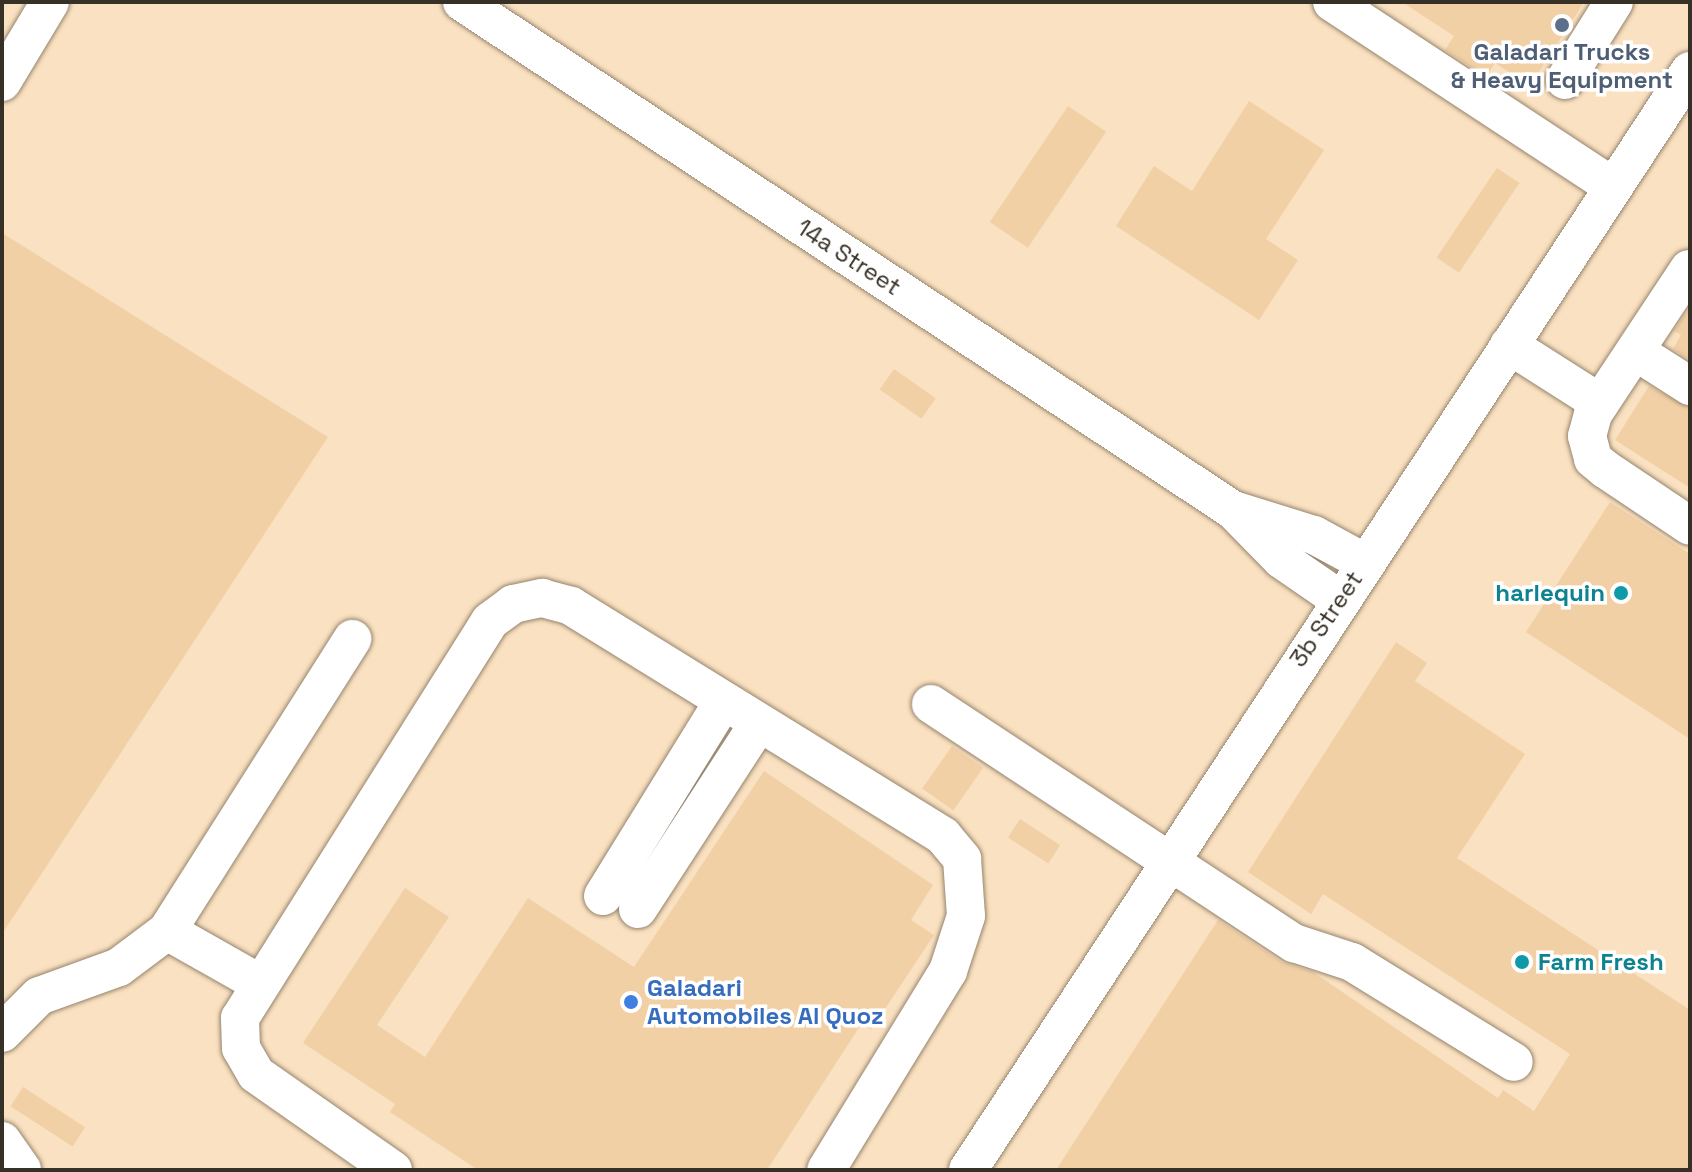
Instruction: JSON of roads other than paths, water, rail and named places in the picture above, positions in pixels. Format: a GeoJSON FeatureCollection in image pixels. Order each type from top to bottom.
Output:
{"type":"FeatureCollection","features":[{"type":"Feature","properties":{"kind":"street"},"geometry":{"type":"LineString","coordinates":[[2,82],[50,2]]}},
{"type":"Feature","properties":{"kind":"street"},"geometry":{"type":"LineString","coordinates":[[1332,2],[1614,187]]}},
{"type":"Feature","properties":{"kind":"street"},"geometry":{"type":"LineString","coordinates":[[1565,80],[1614,2]]}},
{"type":"Feature","properties":{"kind":"street","name":"14a Street"},"geometry":{"type":"LineString","coordinates":[[464,3],[1233,510],[1281,559],[1339,599]]}},
{"type":"Feature","properties":{"kind":"street","name":"3b Street"},"geometry":{"type":"LineString","coordinates":[[968,1170],[1167,860],[1690,71]]}},
{"type":"Feature","properties":{"kind":"street"},"geometry":{"type":"LineString","coordinates":[[1689,269],[1600,403],[1587,436],[1593,459],[1690,526]]}},
{"type":"Feature","properties":{"kind":"street"},"geometry":{"type":"LineString","coordinates":[[1509,345],[1600,403]]}},
{"type":"Feature","properties":{"kind":"street"},"geometry":{"type":"LineString","coordinates":[[1635,351],[1690,386]]}},
{"type":"Feature","properties":{"kind":"street","name":"14a Street"},"geometry":{"type":"LineString","coordinates":[[1233,510],[1301,530],[1364,562]]}},
{"type":"Feature","properties":{"kind":"street"},"geometry":{"type":"LineString","coordinates":[[393,1170],[247,1062],[240,1018],[259,983],[501,611],[542,598],[571,606],[943,836],[967,873],[966,916],[948,971],[826,1170]]}},
{"type":"Feature","properties":{"kind":"street"},"geometry":{"type":"LineString","coordinates":[[2,1033],[39,996],[126,963],[167,931],[352,639]]}},
{"type":"Feature","properties":{"kind":"street"},"geometry":{"type":"LineString","coordinates":[[603,896],[723,702]]}},
{"type":"Feature","properties":{"kind":"street"},"geometry":{"type":"LineString","coordinates":[[931,704],[1294,943],[1352,962],[1514,1062]]}},
{"type":"Feature","properties":{"kind":"street"},"geometry":{"type":"LineString","coordinates":[[638,909],[758,724]]}},
{"type":"Feature","properties":{"kind":"street"},"geometry":{"type":"LineString","coordinates":[[167,931],[259,983]]}},
{"type":"Feature","properties":{"kind":"street"},"geometry":{"type":"LineString","coordinates":[[2,1141],[22,1170]]}},
{"type":"Feature","properties":{"kind":"place","name":"Galadari Trucks & Heavy Equipment"},"geometry":{"type":"Point","coordinates":[1562,25]}},
{"type":"Feature","properties":{"kind":"place","name":"harlequin"},"geometry":{"type":"Point","coordinates":[1621,593]}},
{"type":"Feature","properties":{"kind":"place","name":"Farm Fresh"},"geometry":{"type":"Point","coordinates":[1522,962]}},
{"type":"Feature","properties":{"kind":"place","name":"Galadari Automobiles Al Quoz"},"geometry":{"type":"Point","coordinates":[631,1002]}}]}
